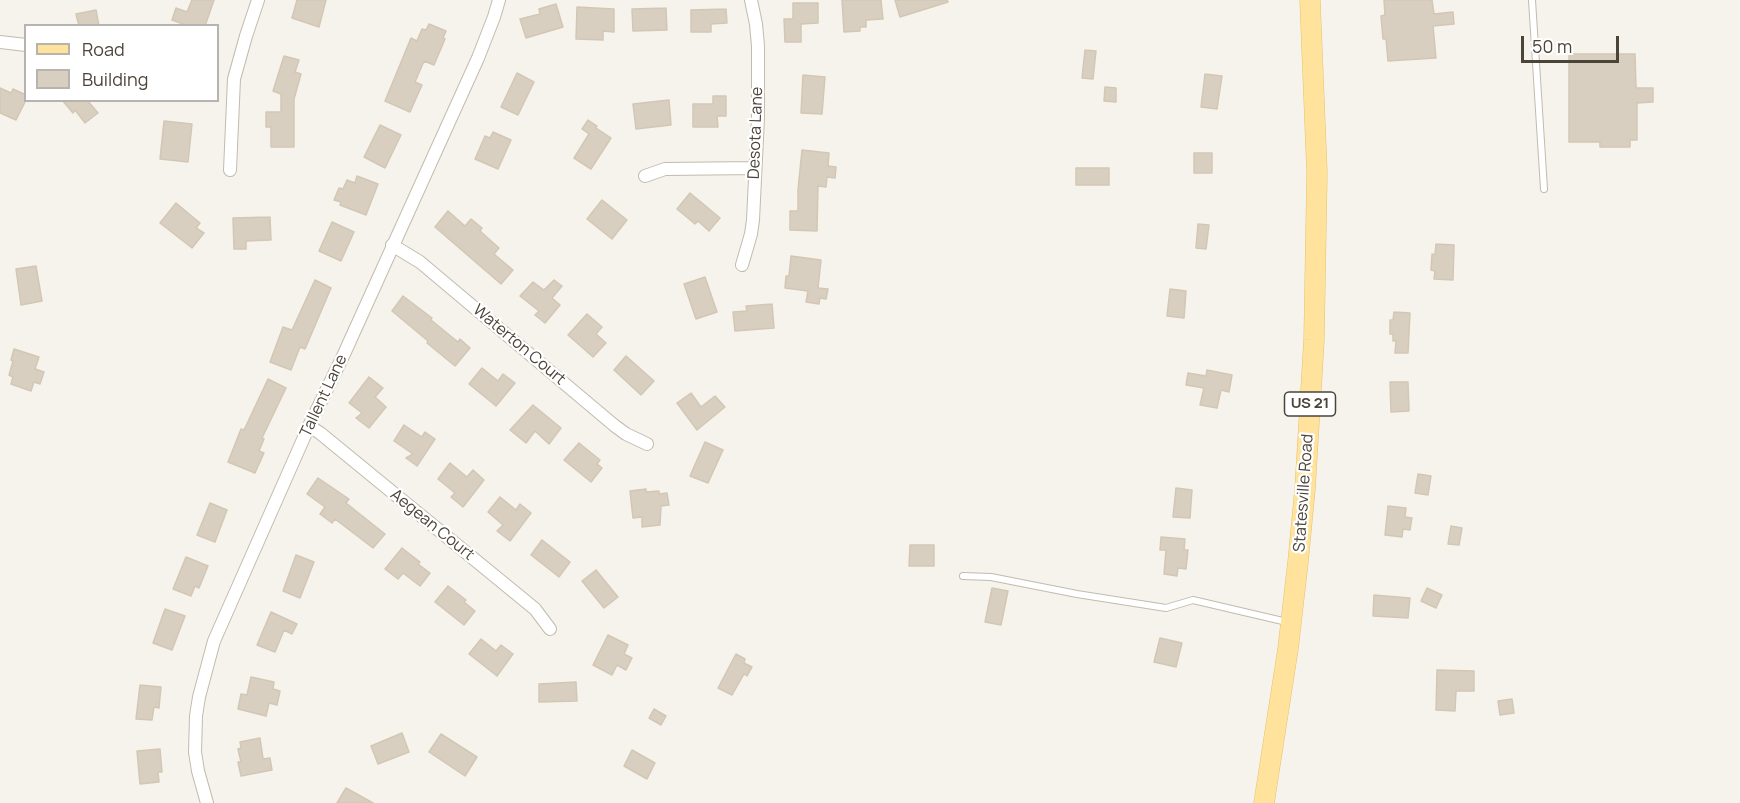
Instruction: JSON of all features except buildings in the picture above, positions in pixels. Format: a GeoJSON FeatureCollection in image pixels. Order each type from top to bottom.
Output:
{"type":"FeatureCollection","features":[{"type":"Feature","properties":{"kind":"main road","name":"Statesville Road"},"geometry":{"type":"LineString","coordinates":[[1264,803],[1291,623],[1305,489],[1314,339],[1317,174],[1310,0]]}},
{"type":"Feature","properties":{"kind":"street"},"geometry":{"type":"LineString","coordinates":[[230,170],[234,79],[258,0]]}},
{"type":"Feature","properties":{"kind":"street","name":"Tallent Lane"},"geometry":{"type":"LineString","coordinates":[[207,803],[197,762],[196,716],[214,641],[309,426],[478,58],[499,0]]}},
{"type":"Feature","properties":{"kind":"street","name":"Desota Lane"},"geometry":{"type":"LineString","coordinates":[[742,265],[751,234],[758,118],[758,46],[751,0]]}},
{"type":"Feature","properties":{"kind":"street"},"geometry":{"type":"LineString","coordinates":[[0,42],[24,45]]}},
{"type":"Feature","properties":{"kind":"street"},"geometry":{"type":"LineString","coordinates":[[645,176],[665,169],[755,168]]}},
{"type":"Feature","properties":{"kind":"street","name":"Waterton Court"},"geometry":{"type":"LineString","coordinates":[[392,245],[420,262],[615,426],[647,444]]}},
{"type":"Feature","properties":{"kind":"street","name":"Aegean Court"},"geometry":{"type":"LineString","coordinates":[[309,426],[535,609],[550,628]]}},
{"type":"Feature","properties":{"kind":"lane"},"geometry":{"type":"LineString","coordinates":[[1532,0],[1544,189]]}},
{"type":"Feature","properties":{"kind":"lane"},"geometry":{"type":"LineString","coordinates":[[963,576],[991,577],[1166,608],[1193,600],[1291,623]]}}]}
